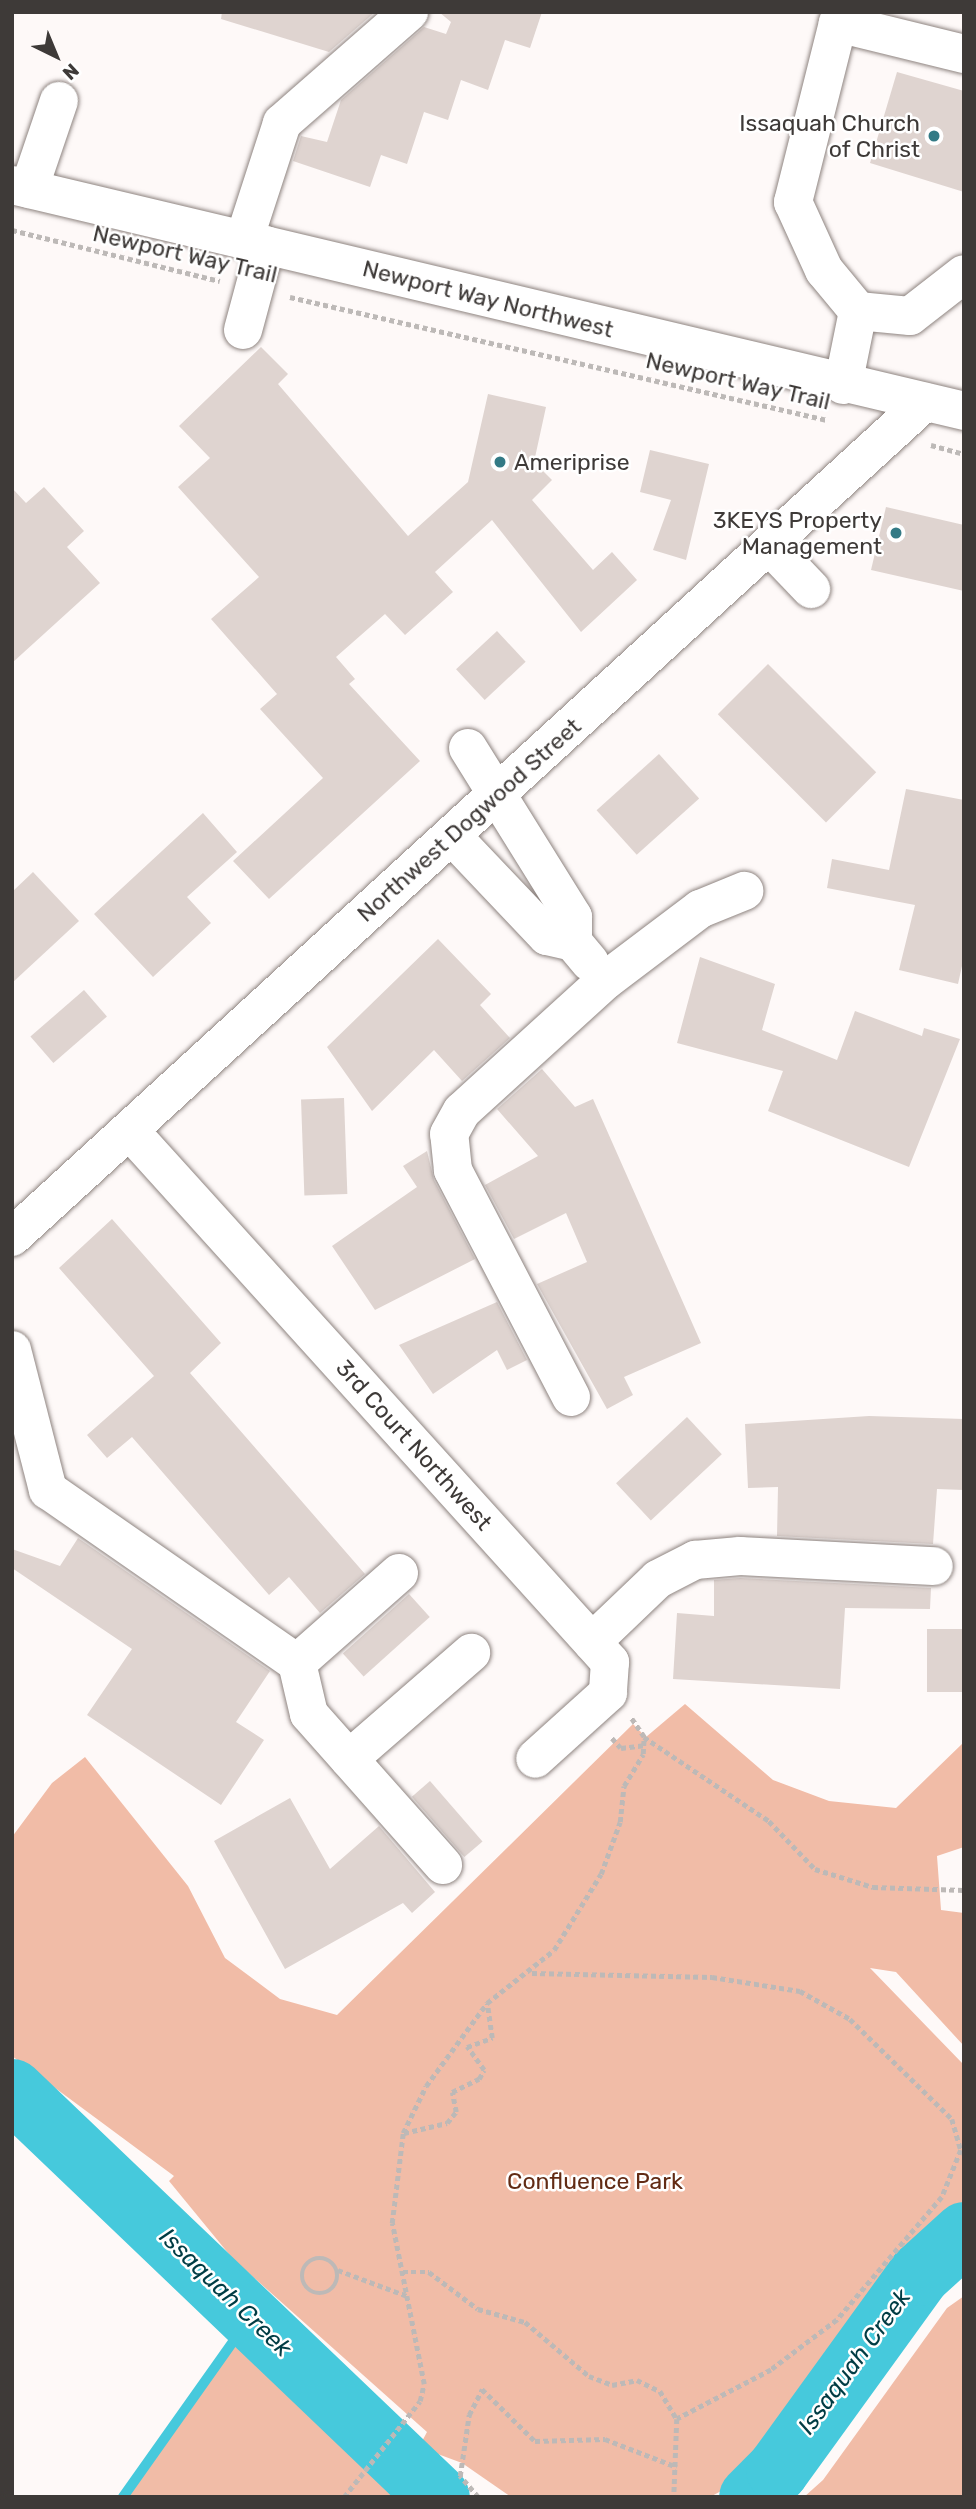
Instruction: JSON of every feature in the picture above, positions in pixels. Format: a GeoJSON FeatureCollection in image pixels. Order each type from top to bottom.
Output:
{"type":"FeatureCollection","features":[{"type":"Feature","properties":{"kind":"street"},"geometry":{"type":"LineString","coordinates":[[243,330],[254,289],[255,243],[282,123],[409,12]]}},
{"type":"Feature","properties":{"kind":"street"},"geometry":{"type":"LineString","coordinates":[[964,54],[838,23],[793,201],[824,270],[858,311],[910,316],[964,274]]}},
{"type":"Feature","properties":{"kind":"street"},"geometry":{"type":"LineString","coordinates":[[21,187],[59,101]]}},
{"type":"Feature","properties":{"kind":"street","name":"Newport Way Northwest"},"geometry":{"type":"LineString","coordinates":[[21,187],[843,385],[964,411]]}},
{"type":"Feature","properties":{"kind":"street"},"geometry":{"type":"LineString","coordinates":[[843,385],[858,311]]}},
{"type":"Feature","properties":{"kind":"street","name":"Northwest Dogwood Street"},"geometry":{"type":"LineString","coordinates":[[12,1237],[925,402]]}},
{"type":"Feature","properties":{"kind":"street"},"geometry":{"type":"LineString","coordinates":[[769,545],[811,589]]}},
{"type":"Feature","properties":{"kind":"street"},"geometry":{"type":"LineString","coordinates":[[468,748],[573,917],[573,942]]}},
{"type":"Feature","properties":{"kind":"street"},"geometry":{"type":"LineString","coordinates":[[452,836],[547,936],[573,942],[606,980]]}},
{"type":"Feature","properties":{"kind":"street"},"geometry":{"type":"LineString","coordinates":[[571,1397],[453,1170],[449,1134],[462,1111],[606,980],[700,909],[744,891]]}},
{"type":"Feature","properties":{"kind":"street","name":"3rd Court Northwest"},"geometry":{"type":"LineString","coordinates":[[130,1131],[593,1642],[613,1673],[608,1693],[535,1759]]}},
{"type":"Feature","properties":{"kind":"street"},"geometry":{"type":"LineString","coordinates":[[12,1350],[48,1490],[297,1662],[309,1714],[443,1865]]}},
{"type":"Feature","properties":{"kind":"street"},"geometry":{"type":"LineString","coordinates":[[593,1642],[658,1579],[695,1560],[740,1556],[934,1566]]}},
{"type":"Feature","properties":{"kind":"street"},"geometry":{"type":"LineString","coordinates":[[297,1662],[399,1573]]}},
{"type":"Feature","properties":{"kind":"street"},"geometry":{"type":"LineString","coordinates":[[349,1759],[471,1653]]}},
{"type":"Feature","properties":{"kind":"path","name":"Newport Way Trail"},"geometry":{"type":"LineString","coordinates":[[12,230],[254,289],[836,422]]}},
{"type":"Feature","properties":{"kind":"path"},"geometry":{"type":"LineString","coordinates":[[890,434],[964,454]]}},
{"type":"Feature","properties":{"kind":"path"},"geometry":{"type":"LineString","coordinates":[[623,1710],[644,1737],[769,1821],[815,1868],[873,1887],[964,1890]]}},
{"type":"Feature","properties":{"kind":"path"},"geometry":{"type":"LineString","coordinates":[[344,2497],[420,2401],[424,2384],[391,2201],[403,2133],[426,2086],[486,2003],[530,1973],[554,1950],[601,1874],[620,1822],[624,1786],[645,1745],[644,1737]]}},
{"type":"Feature","properties":{"kind":"path"},"geometry":{"type":"LineString","coordinates":[[621,1748],[645,1745]]}},
{"type":"Feature","properties":{"kind":"path"},"geometry":{"type":"LineString","coordinates":[[530,1973],[712,1977],[800,1991],[850,2019],[952,2119],[961,2150],[942,2197],[837,2320],[771,2370],[677,2419]]}},
{"type":"Feature","properties":{"kind":"path"},"geometry":{"type":"LineString","coordinates":[[403,2133],[447,2123],[456,2112],[452,2092],[478,2079],[484,2070],[467,2047],[492,2038],[486,2003]]}},
{"type":"Feature","properties":{"kind":"path"},"geometry":{"type":"LineString","coordinates":[[338,2270],[328,2293],[304,2285],[305,2266],[313,2260],[331,2261],[338,2270],[408,2296]]}},
{"type":"Feature","properties":{"kind":"path"},"geometry":{"type":"LineString","coordinates":[[404,2272],[429,2272],[478,2309],[525,2322],[589,2376],[612,2385],[637,2380],[660,2391],[677,2419],[674,2497]]}},
{"type":"Feature","properties":{"kind":"path"},"geometry":{"type":"LineString","coordinates":[[478,2497],[460,2476],[469,2415],[482,2389],[536,2441],[605,2439],[677,2467]]}},
{"type":"Feature","properties":{"kind":"green space","name":"Confluence Park"},"geometry":{"type":"Polygon","coordinates":[[[685,1704],[773,1780],[829,1801],[896,1808],[964,1742],[964,1847],[937,1856],[941,1910],[964,1913],[964,2046],[896,1972],[870,1968],[964,2065],[964,2219],[931,2227],[813,2392],[723,2490],[710,2497],[511,2497],[462,2463],[419,2447],[427,2432],[233,2259],[169,2181],[174,2176],[12,2056],[12,1837],[52,1783],[85,1757],[188,1886],[225,1958],[280,1999],[337,2015],[633,1724],[646,1737],[685,1704]]]}},
{"type":"Feature","properties":{"kind":"green space"},"geometry":{"type":"Polygon","coordinates":[[[964,2296],[964,2497],[804,2497],[823,2480],[947,2308],[964,2296]]]}},
{"type":"Feature","properties":{"kind":"green space"},"geometry":{"type":"Polygon","coordinates":[[[251,2316],[380,2441],[438,2497],[123,2497],[251,2316]]]}},
{"type":"Feature","properties":{"kind":"building"},"geometry":{"type":"Polygon","coordinates":[[[222,12],[375,12],[329,52],[221,19],[222,12]]]}},
{"type":"Feature","properties":{"kind":"building"},"geometry":{"type":"Polygon","coordinates":[[[439,12],[542,12],[530,48],[505,40],[488,90],[461,80],[448,120],[424,112],[407,164],[381,155],[370,187],[293,161],[301,136],[327,142],[341,100],[424,27],[446,34],[451,22],[439,12]]]}},
{"type":"Feature","properties":{"kind":"building"},"geometry":{"type":"Polygon","coordinates":[[[897,72],[964,91],[964,192],[870,163],[897,72]]]}},
{"type":"Feature","properties":{"kind":"building"},"geometry":{"type":"Polygon","coordinates":[[[261,347],[288,374],[278,384],[408,536],[468,482],[488,394],[546,407],[534,462],[552,480],[532,500],[593,570],[612,552],[637,580],[581,632],[492,520],[435,572],[453,592],[405,635],[385,614],[336,657],[355,679],[349,684],[420,761],[269,899],[233,861],[323,778],[260,709],[277,694],[211,619],[259,577],[178,487],[210,458],[179,426],[261,347]]]}},
{"type":"Feature","properties":{"kind":"building"},"geometry":{"type":"Polygon","coordinates":[[[650,450],[709,464],[686,560],[653,550],[671,500],[640,492],[650,450]]]}},
{"type":"Feature","properties":{"kind":"building"},"geometry":{"type":"Polygon","coordinates":[[[44,487],[84,531],[67,547],[100,583],[12,663],[12,488],[26,503],[44,487]]]}},
{"type":"Feature","properties":{"kind":"building"},"geometry":{"type":"Polygon","coordinates":[[[886,507],[964,525],[964,591],[871,570],[886,507]]]}},
{"type":"Feature","properties":{"kind":"building"},"geometry":{"type":"Polygon","coordinates":[[[497,631],[526,662],[485,700],[456,669],[497,631]]]}},
{"type":"Feature","properties":{"kind":"building"},"geometry":{"type":"Polygon","coordinates":[[[768,664],[876,772],[826,822],[718,714],[768,664]]]}},
{"type":"Feature","properties":{"kind":"building"},"geometry":{"type":"Polygon","coordinates":[[[659,754],[699,799],[637,855],[597,810],[659,754]]]}},
{"type":"Feature","properties":{"kind":"building"},"geometry":{"type":"Polygon","coordinates":[[[906,789],[964,800],[964,957],[958,984],[899,970],[915,905],[827,888],[832,859],[889,870],[906,789]]]}},
{"type":"Feature","properties":{"kind":"building"},"geometry":{"type":"Polygon","coordinates":[[[203,813],[237,852],[187,897],[211,923],[153,977],[94,914],[203,813]]]}},
{"type":"Feature","properties":{"kind":"building"},"geometry":{"type":"Polygon","coordinates":[[[33,872],[79,921],[12,983],[12,892],[33,872]]]}},
{"type":"Feature","properties":{"kind":"building"},"geometry":{"type":"Polygon","coordinates":[[[438,939],[491,994],[480,1005],[510,1038],[462,1081],[434,1050],[372,1111],[327,1047],[438,939]]]}},
{"type":"Feature","properties":{"kind":"building"},"geometry":{"type":"Polygon","coordinates":[[[700,957],[775,984],[762,1030],[837,1060],[855,1011],[922,1036],[924,1028],[960,1039],[909,1167],[768,1111],[783,1071],[677,1043],[700,957]]]}},
{"type":"Feature","properties":{"kind":"building"},"geometry":{"type":"Polygon","coordinates":[[[84,990],[107,1016],[53,1063],[30,1037],[84,990]]]}},
{"type":"Feature","properties":{"kind":"building"},"geometry":{"type":"Polygon","coordinates":[[[542,1069],[575,1107],[593,1099],[701,1343],[624,1377],[633,1395],[607,1409],[537,1284],[587,1262],[566,1213],[514,1239],[485,1185],[538,1156],[497,1109],[542,1069]]]}},
{"type":"Feature","properties":{"kind":"building"},"geometry":{"type":"Polygon","coordinates":[[[344,1098],[347,1194],[304,1195],[301,1100],[344,1098]]]}},
{"type":"Feature","properties":{"kind":"building"},"geometry":{"type":"Polygon","coordinates":[[[427,1151],[434,1180],[475,1259],[375,1310],[332,1246],[417,1187],[403,1166],[427,1151]]]}},
{"type":"Feature","properties":{"kind":"building"},"geometry":{"type":"Polygon","coordinates":[[[112,1219],[221,1343],[190,1373],[365,1574],[320,1613],[289,1577],[269,1595],[132,1437],[107,1458],[87,1435],[154,1376],[59,1268],[112,1219]]]}},
{"type":"Feature","properties":{"kind":"building"},"geometry":{"type":"Polygon","coordinates":[[[497,1302],[527,1360],[507,1370],[497,1350],[433,1394],[399,1345],[497,1302]]]}},
{"type":"Feature","properties":{"kind":"building"},"geometry":{"type":"Polygon","coordinates":[[[869,1416],[964,1419],[964,1490],[937,1489],[933,1544],[777,1536],[778,1487],[748,1488],[745,1424],[869,1416]]]}},
{"type":"Feature","properties":{"kind":"building"},"geometry":{"type":"Polygon","coordinates":[[[687,1417],[722,1454],[651,1520],[616,1483],[687,1417]]]}},
{"type":"Feature","properties":{"kind":"building"},"geometry":{"type":"Polygon","coordinates":[[[78,1538],[270,1671],[236,1722],[264,1740],[221,1805],[87,1715],[132,1649],[12,1568],[12,1549],[60,1566],[78,1538]]]}},
{"type":"Feature","properties":{"kind":"building"},"geometry":{"type":"Polygon","coordinates":[[[740,1578],[931,1588],[930,1609],[845,1608],[840,1689],[673,1679],[677,1613],[714,1616],[714,1580],[740,1578]]]}},
{"type":"Feature","properties":{"kind":"building"},"geometry":{"type":"Polygon","coordinates":[[[409,1594],[430,1617],[364,1677],[343,1654],[409,1594]]]}},
{"type":"Feature","properties":{"kind":"building"},"geometry":{"type":"Polygon","coordinates":[[[927,1629],[964,1629],[964,1692],[927,1692],[927,1629]]]}},
{"type":"Feature","properties":{"kind":"building"},"geometry":{"type":"Polygon","coordinates":[[[430,1781],[482,1841],[464,1857],[412,1797],[430,1781]]]}},
{"type":"Feature","properties":{"kind":"building"},"geometry":{"type":"Polygon","coordinates":[[[290,1798],[330,1869],[379,1826],[435,1892],[412,1913],[403,1903],[285,1969],[214,1841],[290,1798]]]}},
{"type":"Feature","properties":{"kind":"waterway","name":"Issaquah Creek"},"geometry":{"type":"LineString","coordinates":[[12,2090],[438,2497]]}},
{"type":"Feature","properties":{"kind":"waterway","name":"Issaquah Creek"},"geometry":{"type":"LineString","coordinates":[[750,2497],[777,2470],[919,2274],[964,2233]]}},
{"type":"Feature","properties":{"kind":"waterway"},"geometry":{"type":"LineString","coordinates":[[123,2497],[251,2316]]}},
{"type":"Feature","properties":{"kind":"place","name":"Issaquah Church of Christ"},"geometry":{"type":"Point","coordinates":[934,136]}},
{"type":"Feature","properties":{"kind":"place","name":"Ameriprise"},"geometry":{"type":"Point","coordinates":[500,462]}},
{"type":"Feature","properties":{"kind":"place","name":"3KEYS Property Management"},"geometry":{"type":"Point","coordinates":[896,533]}}]}
